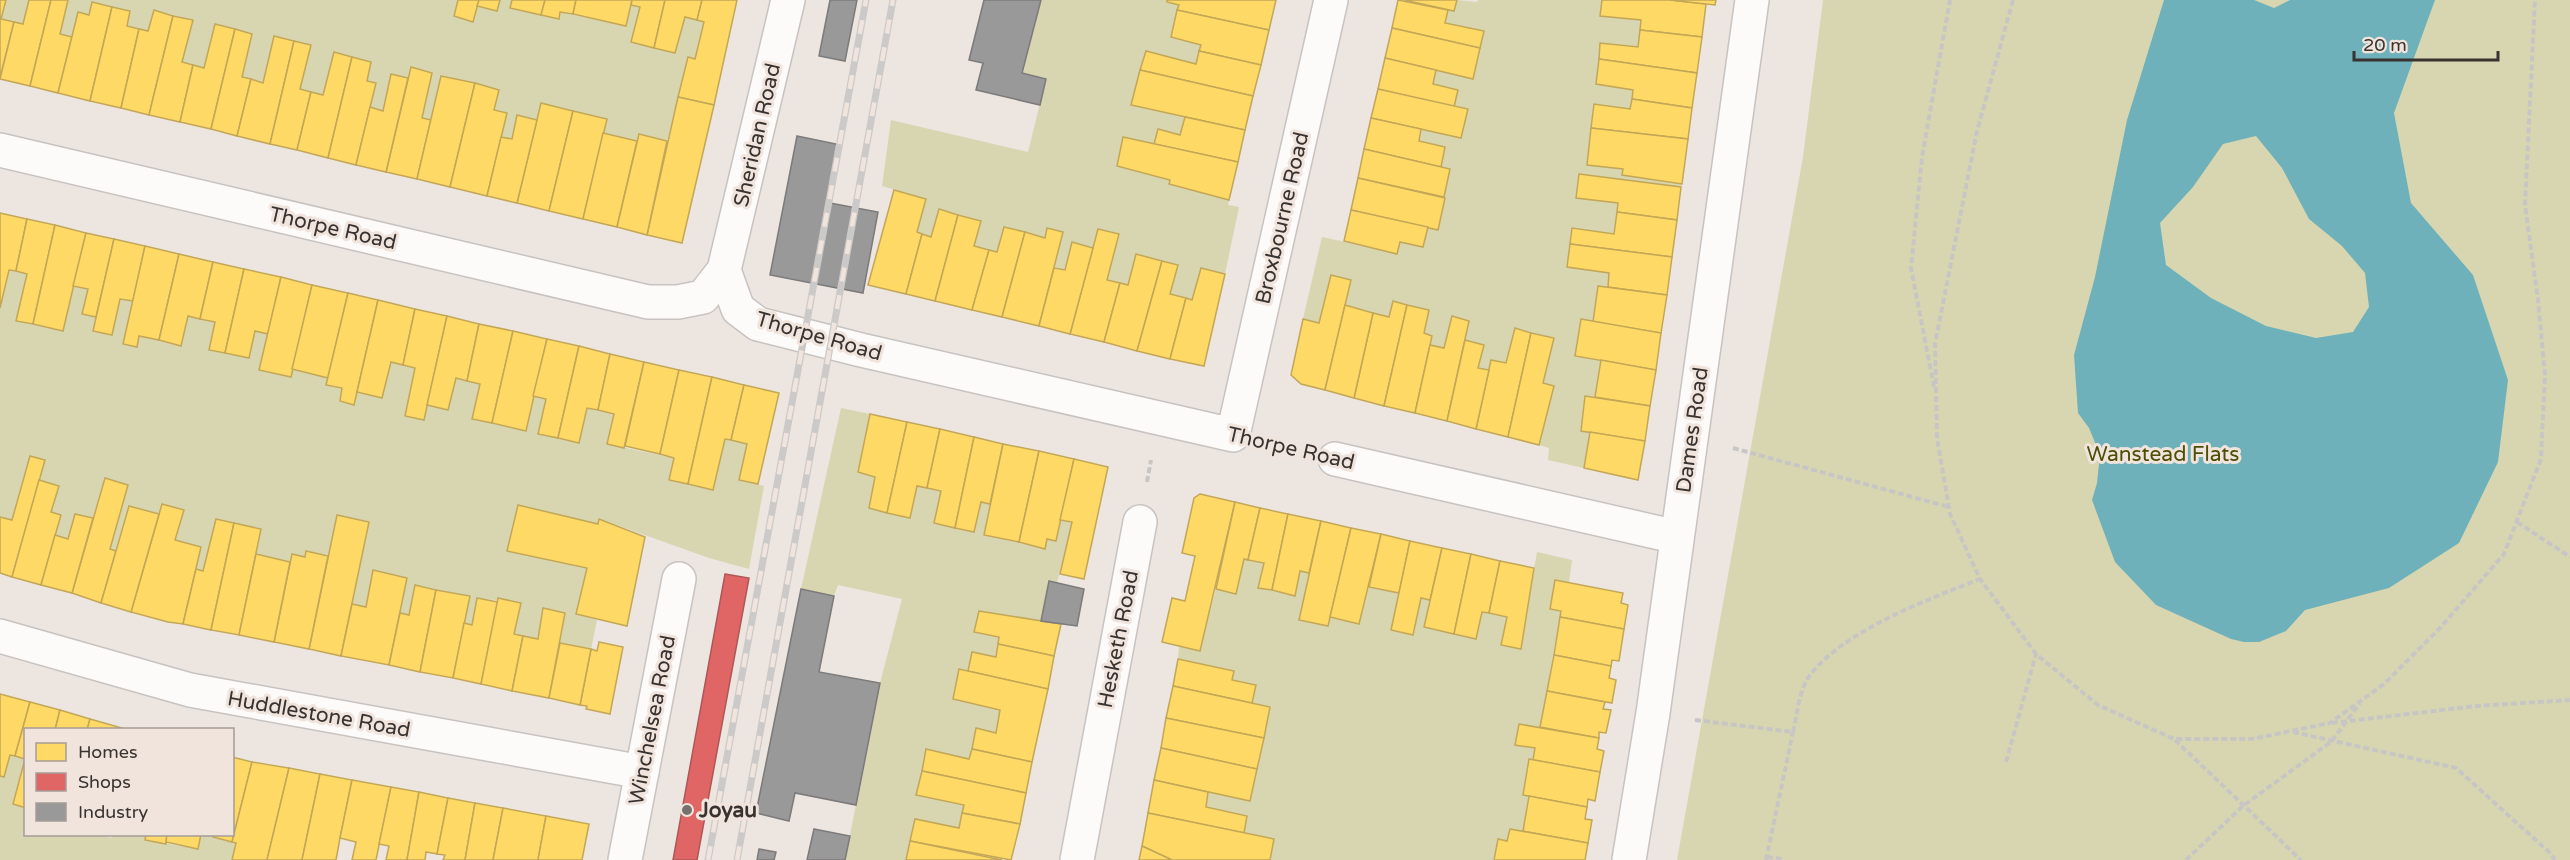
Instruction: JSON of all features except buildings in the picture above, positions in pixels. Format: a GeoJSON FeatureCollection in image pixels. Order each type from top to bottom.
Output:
{"type":"FeatureCollection","features":[{"type":"Feature","properties":{"kind":"street","name":"Sheridan Road"},"geometry":{"type":"LineString","coordinates":[[724,270],[788,0]]}},
{"type":"Feature","properties":{"kind":"street","name":"Broxbourne Road"},"geometry":{"type":"LineString","coordinates":[[1233,435],[1331,0]]}},
{"type":"Feature","properties":{"kind":"street","name":"Dames Road"},"geometry":{"type":"LineString","coordinates":[[1629,860],[1653,713],[1752,0]]}},
{"type":"Feature","properties":{"kind":"street","name":"Thorpe Road"},"geometry":{"type":"LineString","coordinates":[[0,150],[648,302],[678,302],[703,297],[724,270]]}},
{"type":"Feature","properties":{"kind":"street","name":"Thorpe Road"},"geometry":{"type":"LineString","coordinates":[[724,270],[738,309],[758,324],[861,350],[1233,435]]}},
{"type":"Feature","properties":{"kind":"street","name":"Thorpe Road"},"geometry":{"type":"LineString","coordinates":[[1335,459],[1677,537]]}},
{"type":"Feature","properties":{"kind":"street","name":"Hesketh Road"},"geometry":{"type":"LineString","coordinates":[[1077,860],[1140,522]]}},
{"type":"Feature","properties":{"kind":"street","name":"Winchelsea Road"},"geometry":{"type":"LineString","coordinates":[[625,860],[679,579]]}},
{"type":"Feature","properties":{"kind":"street","name":"Huddlestone Road"},"geometry":{"type":"LineString","coordinates":[[0,636],[190,690],[642,772]]}},
{"type":"Feature","properties":{"kind":"path"},"geometry":{"type":"LineString","coordinates":[[1936,399],[1911,268],[1922,157],[1950,0]]}},
{"type":"Feature","properties":{"kind":"path"},"geometry":{"type":"LineString","coordinates":[[2013,0],[1977,130],[1935,344],[1937,438],[1949,507],[1980,579],[2036,654],[2098,705],[2175,739],[2301,860]]}},
{"type":"Feature","properties":{"kind":"path"},"geometry":{"type":"LineString","coordinates":[[2330,723],[2384,684],[2432,636],[2504,555],[2541,459],[2545,375],[2526,205],[2535,0]]}},
{"type":"Feature","properties":{"kind":"path"},"geometry":{"type":"LineString","coordinates":[[1140,522],[1156,417]]}},
{"type":"Feature","properties":{"kind":"path","name":"Thorpe Road"},"geometry":{"type":"LineString","coordinates":[[1233,435],[1335,459]]}},
{"type":"Feature","properties":{"kind":"path"},"geometry":{"type":"LineString","coordinates":[[1727,446],[1949,507]]}},
{"type":"Feature","properties":{"kind":"path"},"geometry":{"type":"LineString","coordinates":[[2517,522],[2570,557]]}},
{"type":"Feature","properties":{"kind":"path"},"geometry":{"type":"LineString","coordinates":[[1782,860],[1767,859],[1793,732],[1809,676],[1839,648],[1906,608],[1980,579]]}},
{"type":"Feature","properties":{"kind":"path"},"geometry":{"type":"LineString","coordinates":[[2006,762],[2036,654]]}},
{"type":"Feature","properties":{"kind":"path"},"geometry":{"type":"LineString","coordinates":[[2186,860],[2243,806],[2332,741],[2362,700]]}},
{"type":"Feature","properties":{"kind":"path"},"geometry":{"type":"LineString","coordinates":[[2175,739],[2252,739],[2330,723],[2476,706],[2570,700]]}},
{"type":"Feature","properties":{"kind":"path"},"geometry":{"type":"LineString","coordinates":[[1688,719],[1793,732]]}},
{"type":"Feature","properties":{"kind":"path"},"geometry":{"type":"LineString","coordinates":[[2291,731],[2456,768],[2555,860]]}},
{"type":"Feature","properties":{"kind":"green space"},"geometry":{"type":"Polygon","coordinates":[[[6,0],[29,0],[23,24],[1,19],[6,0]]]}},
{"type":"Feature","properties":{"kind":"green space"},"geometry":{"type":"Polygon","coordinates":[[[68,0],[458,0],[454,16],[473,21],[477,6],[497,11],[500,0],[512,0],[510,8],[558,19],[560,12],[626,26],[631,5],[640,7],[632,42],[675,53],[685,17],[704,22],[695,59],[688,57],[667,141],[639,134],[637,141],[603,133],[606,119],[541,103],[537,120],[517,116],[512,139],[501,137],[506,113],[494,110],[499,90],[442,76],[431,120],[422,118],[432,73],[411,67],[408,78],[391,74],[383,111],[370,107],[376,83],[367,81],[371,62],[334,52],[323,95],[300,89],[311,45],[275,36],[263,83],[242,77],[252,34],[215,25],[204,68],[182,62],[192,20],[154,10],[148,31],[127,26],[130,11],[92,2],[89,15],[78,12],[72,37],[60,34],[68,0]]]}},
{"type":"Feature","properties":{"kind":"green space"},"geometry":{"type":"Polygon","coordinates":[[[1041,0],[1167,0],[1167,2],[1179,5],[1171,37],[1201,45],[1196,64],[1146,51],[1140,70],[1185,117],[1180,135],[1158,129],[1154,144],[1123,137],[1117,166],[1170,180],[1169,184],[1229,200],[1228,205],[1239,207],[1225,274],[1201,268],[1192,300],[1170,294],[1136,255],[1128,285],[1107,280],[1119,234],[1098,229],[1093,248],[1072,242],[1065,270],[1054,268],[1063,232],[1047,228],[1045,238],[1005,227],[997,252],[974,246],[980,220],[939,209],[931,237],[917,232],[926,199],[882,186],[891,120],[1028,152],[1046,79],[1022,73],[1041,0]]]}},
{"type":"Feature","properties":{"kind":"green space"},"geometry":{"type":"Polygon","coordinates":[[[1457,0],[1477,2],[1478,0],[1602,0],[1601,16],[1641,20],[1638,47],[1600,43],[1599,59],[1633,90],[1630,109],[1594,104],[1587,164],[1623,169],[1622,175],[1682,184],[1681,187],[1579,174],[1576,198],[1618,203],[1608,287],[1598,287],[1593,322],[1581,320],[1575,356],[1601,360],[1595,397],[1585,396],[1581,431],[1590,432],[1584,468],[1548,460],[1549,448],[1539,445],[1554,387],[1543,383],[1554,338],[1515,328],[1506,363],[1491,360],[1489,370],[1478,368],[1483,345],[1465,340],[1469,321],[1452,316],[1444,348],[1430,345],[1432,336],[1424,333],[1429,310],[1393,301],[1389,317],[1345,305],[1351,280],[1331,275],[1319,323],[1303,319],[1322,237],[1397,253],[1400,242],[1423,247],[1428,227],[1438,229],[1450,169],[1441,167],[1445,147],[1419,141],[1421,129],[1461,138],[1468,110],[1454,107],[1458,90],[1433,84],[1436,70],[1480,48],[1484,32],[1445,23],[1448,10],[1454,11],[1457,0]]]}},
{"type":"Feature","properties":{"kind":"green space","name":"Wanstead Flats"},"geometry":{"type":"Polygon","coordinates":[[[1823,0],[2570,0],[2570,860],[1677,860],[1803,157],[1823,0]]]}},
{"type":"Feature","properties":{"kind":"green space"},"geometry":{"type":"Polygon","coordinates":[[[9,270],[27,274],[17,321],[63,331],[73,286],[88,289],[82,314],[96,317],[93,331],[112,335],[120,299],[133,301],[124,345],[136,347],[139,336],[181,346],[188,316],[215,322],[209,350],[248,358],[255,331],[268,334],[292,369],[328,378],[327,385],[342,388],[340,401],[354,405],[357,392],[382,398],[391,362],[415,368],[405,416],[424,420],[427,405],[448,410],[456,378],[480,384],[472,419],[525,431],[533,396],[546,399],[538,434],[578,443],[587,408],[614,414],[607,444],[674,458],[669,480],[713,490],[725,439],[747,444],[739,480],[764,486],[749,569],[709,558],[600,519],[598,524],[518,505],[507,551],[587,568],[577,614],[597,620],[591,649],[560,643],[565,613],[544,608],[538,639],[514,634],[521,603],[477,598],[472,625],[464,623],[469,596],[415,585],[409,615],[352,604],[368,523],[337,515],[328,556],[306,551],[305,557],[292,554],[290,562],[256,554],[260,528],[216,519],[203,571],[196,569],[201,547],[175,540],[184,510],[163,504],[159,514],[129,506],[116,551],[110,549],[128,485],[105,478],[93,518],[75,514],[68,539],[55,535],[61,515],[51,512],[58,486],[39,480],[44,460],[30,456],[12,520],[0,517],[0,308],[9,270]]]}},
{"type":"Feature","properties":{"kind":"green space"},"geometry":{"type":"Polygon","coordinates":[[[841,408],[870,414],[858,472],[875,477],[869,508],[909,518],[917,486],[941,491],[934,523],[974,532],[981,502],[990,504],[984,535],[1045,548],[1047,539],[1056,541],[1060,520],[1072,522],[1057,583],[1049,581],[1041,621],[979,611],[975,632],[999,637],[996,657],[972,652],[968,671],[959,670],[953,699],[1000,710],[996,733],[976,729],[969,759],[926,750],[917,795],[964,805],[959,828],[915,819],[906,860],[845,860],[880,683],[902,599],[838,585],[834,596],[801,589],[841,408]]]}},
{"type":"Feature","properties":{"kind":"green space"},"geometry":{"type":"Polygon","coordinates":[[[1537,552],[1572,560],[1569,583],[1555,581],[1550,609],[1561,611],[1540,727],[1519,724],[1515,745],[1535,748],[1523,831],[1507,841],[1498,839],[1494,860],[1270,860],[1274,840],[1244,833],[1247,816],[1206,807],[1208,792],[1250,801],[1270,707],[1252,703],[1255,685],[1232,680],[1233,671],[1178,659],[1179,646],[1200,650],[1216,589],[1236,593],[1244,559],[1264,563],[1258,588],[1294,595],[1300,571],[1309,573],[1299,620],[1327,626],[1330,617],[1359,624],[1369,587],[1399,593],[1391,630],[1413,635],[1421,598],[1430,600],[1424,627],[1476,639],[1482,612],[1507,617],[1501,645],[1520,649],[1537,552]]]}},
{"type":"Feature","properties":{"kind":"green space"},"geometry":{"type":"Polygon","coordinates":[[[10,755],[24,759],[13,804],[24,808],[24,836],[106,836],[111,838],[112,836],[146,836],[145,840],[198,849],[201,836],[214,836],[214,838],[236,843],[232,860],[0,860],[0,776],[4,777],[10,755]]]}},
{"type":"Feature","properties":{"kind":"water"},"geometry":{"type":"Polygon","coordinates":[[[2164,0],[2254,0],[2274,8],[2290,0],[2435,0],[2394,113],[2411,203],[2473,275],[2508,380],[2498,462],[2459,543],[2389,588],[2305,610],[2286,631],[2259,642],[2231,639],[2156,605],[2115,562],[2092,500],[2099,464],[2096,445],[2089,428],[2078,413],[2074,355],[2095,277],[2127,120],[2164,0]],[[2256,136],[2223,144],[2193,187],[2160,223],[2166,265],[2211,298],[2266,326],[2316,338],[2353,332],[2369,307],[2365,273],[2342,246],[2309,219],[2282,168],[2256,136]]]}},
{"type":"Feature","properties":{"kind":"railway"},"geometry":{"type":"LineString","coordinates":[[708,860],[866,0]]}},
{"type":"Feature","properties":{"kind":"railway"},"geometry":{"type":"LineString","coordinates":[[737,860],[893,0]]}},
{"type":"Feature","properties":{"kind":"place","name":"Joyau"},"geometry":{"type":"Point","coordinates":[687,810]}}]}
